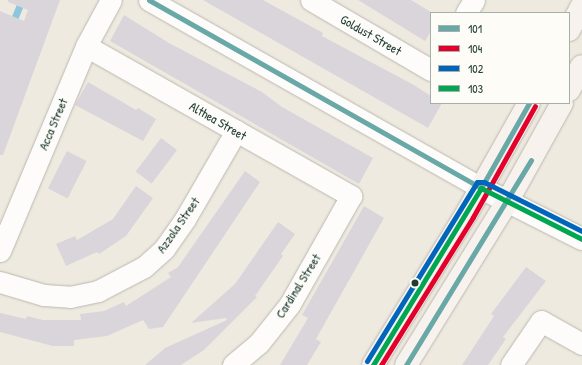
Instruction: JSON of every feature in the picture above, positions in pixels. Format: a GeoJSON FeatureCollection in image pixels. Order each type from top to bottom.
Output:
{"type":"FeatureCollection","features":[{"type":"Feature","properties":{"kind":"main road"},"geometry":{"type":"LineString","coordinates":[[570,28],[582,6]]}},
{"type":"Feature","properties":{"kind":"main road"},"geometry":{"type":"LineString","coordinates":[[570,88],[582,66]]}},
{"type":"Feature","properties":{"kind":"main road"},"geometry":{"type":"LineString","coordinates":[[373,365],[481,188],[528,104]]}},
{"type":"Feature","properties":{"kind":"main road"},"geometry":{"type":"LineString","coordinates":[[406,365],[507,202],[561,104]]}},
{"type":"Feature","properties":{"kind":"street","name":"Acca Street"},"geometry":{"type":"LineString","coordinates":[[0,251],[86,46],[112,0]]}},
{"type":"Feature","properties":{"kind":"street"},"geometry":{"type":"LineString","coordinates":[[149,0],[481,188],[582,239]]}},
{"type":"Feature","properties":{"kind":"street","name":"Goldust Street"},"geometry":{"type":"LineString","coordinates":[[311,0],[430,69]]}},
{"type":"Feature","properties":{"kind":"street"},"geometry":{"type":"LineString","coordinates":[[467,12],[474,0]]}},
{"type":"Feature","properties":{"kind":"street","name":"Althea Street"},"geometry":{"type":"LineString","coordinates":[[86,46],[351,196]]}},
{"type":"Feature","properties":{"kind":"street","name":"Azzola Street"},"geometry":{"type":"LineString","coordinates":[[0,282],[44,295],[70,297],[98,291],[144,267],[164,249],[181,225],[236,131]]}},
{"type":"Feature","properties":{"kind":"street","name":"Cardinal Street"},"geometry":{"type":"LineString","coordinates":[[233,365],[259,343],[290,304],[351,196]]}},
{"type":"Feature","properties":{"kind":"street"},"geometry":{"type":"LineString","coordinates":[[511,365],[541,321],[582,344]]}},
{"type":"Feature","properties":{"kind":"building"},"geometry":{"type":"Polygon","coordinates":[[[8,0],[60,0],[3,155],[0,155],[0,11],[24,21],[28,10],[8,2],[8,0]]]}},
{"type":"Feature","properties":{"kind":"building"},"geometry":{"type":"Polygon","coordinates":[[[203,0],[263,0],[323,33],[322,36],[412,84],[430,95],[430,104],[441,104],[428,128],[203,0]]]}},
{"type":"Feature","properties":{"kind":"building"},"geometry":{"type":"Polygon","coordinates":[[[358,0],[411,0],[431,12],[430,33],[425,41],[358,0]]]}},
{"type":"Feature","properties":{"kind":"building"},"geometry":{"type":"Polygon","coordinates":[[[124,15],[169,43],[262,92],[282,107],[373,158],[359,184],[110,41],[124,15]]]}},
{"type":"Feature","properties":{"kind":"building"},"geometry":{"type":"Polygon","coordinates":[[[88,82],[136,110],[138,108],[156,119],[143,141],[75,105],[88,82]]]}},
{"type":"Feature","properties":{"kind":"building"},"geometry":{"type":"Polygon","coordinates":[[[161,138],[177,150],[152,184],[136,172],[161,138]]]}},
{"type":"Feature","properties":{"kind":"building"},"geometry":{"type":"Polygon","coordinates":[[[67,151],[87,161],[68,198],[48,188],[67,151]]]}},
{"type":"Feature","properties":{"kind":"building"},"geometry":{"type":"Polygon","coordinates":[[[245,171],[260,182],[163,327],[149,329],[143,320],[107,336],[74,340],[74,346],[53,346],[0,332],[0,313],[26,319],[27,316],[43,320],[81,320],[80,314],[104,311],[124,302],[126,306],[171,277],[168,273],[178,267],[245,171]]]}},
{"type":"Feature","properties":{"kind":"building"},"geometry":{"type":"Polygon","coordinates":[[[136,186],[153,198],[126,236],[99,254],[97,252],[66,266],[56,244],[75,236],[77,240],[113,219],[136,186]]]}},
{"type":"Feature","properties":{"kind":"building"},"geometry":{"type":"Polygon","coordinates":[[[364,206],[384,218],[316,339],[321,342],[307,365],[280,365],[308,318],[302,315],[364,206]]]}},
{"type":"Feature","properties":{"kind":"building"},"geometry":{"type":"Polygon","coordinates":[[[278,222],[295,234],[281,254],[283,256],[255,296],[257,297],[204,350],[181,365],[145,365],[165,348],[227,320],[226,318],[191,323],[235,284],[278,222]]]}},
{"type":"Feature","properties":{"kind":"building"},"geometry":{"type":"Polygon","coordinates":[[[526,267],[546,281],[503,337],[506,339],[488,365],[462,365],[494,316],[491,314],[526,267]]]}},
{"type":"Feature","properties":{"kind":"waterway"},"geometry":{"type":"LineString","coordinates":[[11,26],[22,0]]}},
{"type":"Feature","properties":{"kind":"transit line","name":"101"},"geometry":{"type":"LineString","coordinates":[[149,0],[481,188],[528,104]]}},
{"type":"Feature","properties":{"kind":"transit line","name":"104"},"geometry":{"type":"LineString","coordinates":[[381,365],[473,217],[535,106]]}},
{"type":"Feature","properties":{"kind":"transit line","name":"101"},"geometry":{"type":"LineString","coordinates":[[406,365],[531,160]]}},
{"type":"Feature","properties":{"kind":"transit line","name":"102"},"geometry":{"type":"LineString","coordinates":[[367,361],[477,182],[484,182],[582,231]]}},
{"type":"Feature","properties":{"kind":"transit line","name":"103"},"geometry":{"type":"LineString","coordinates":[[373,365],[481,188],[582,239]]}}]}
